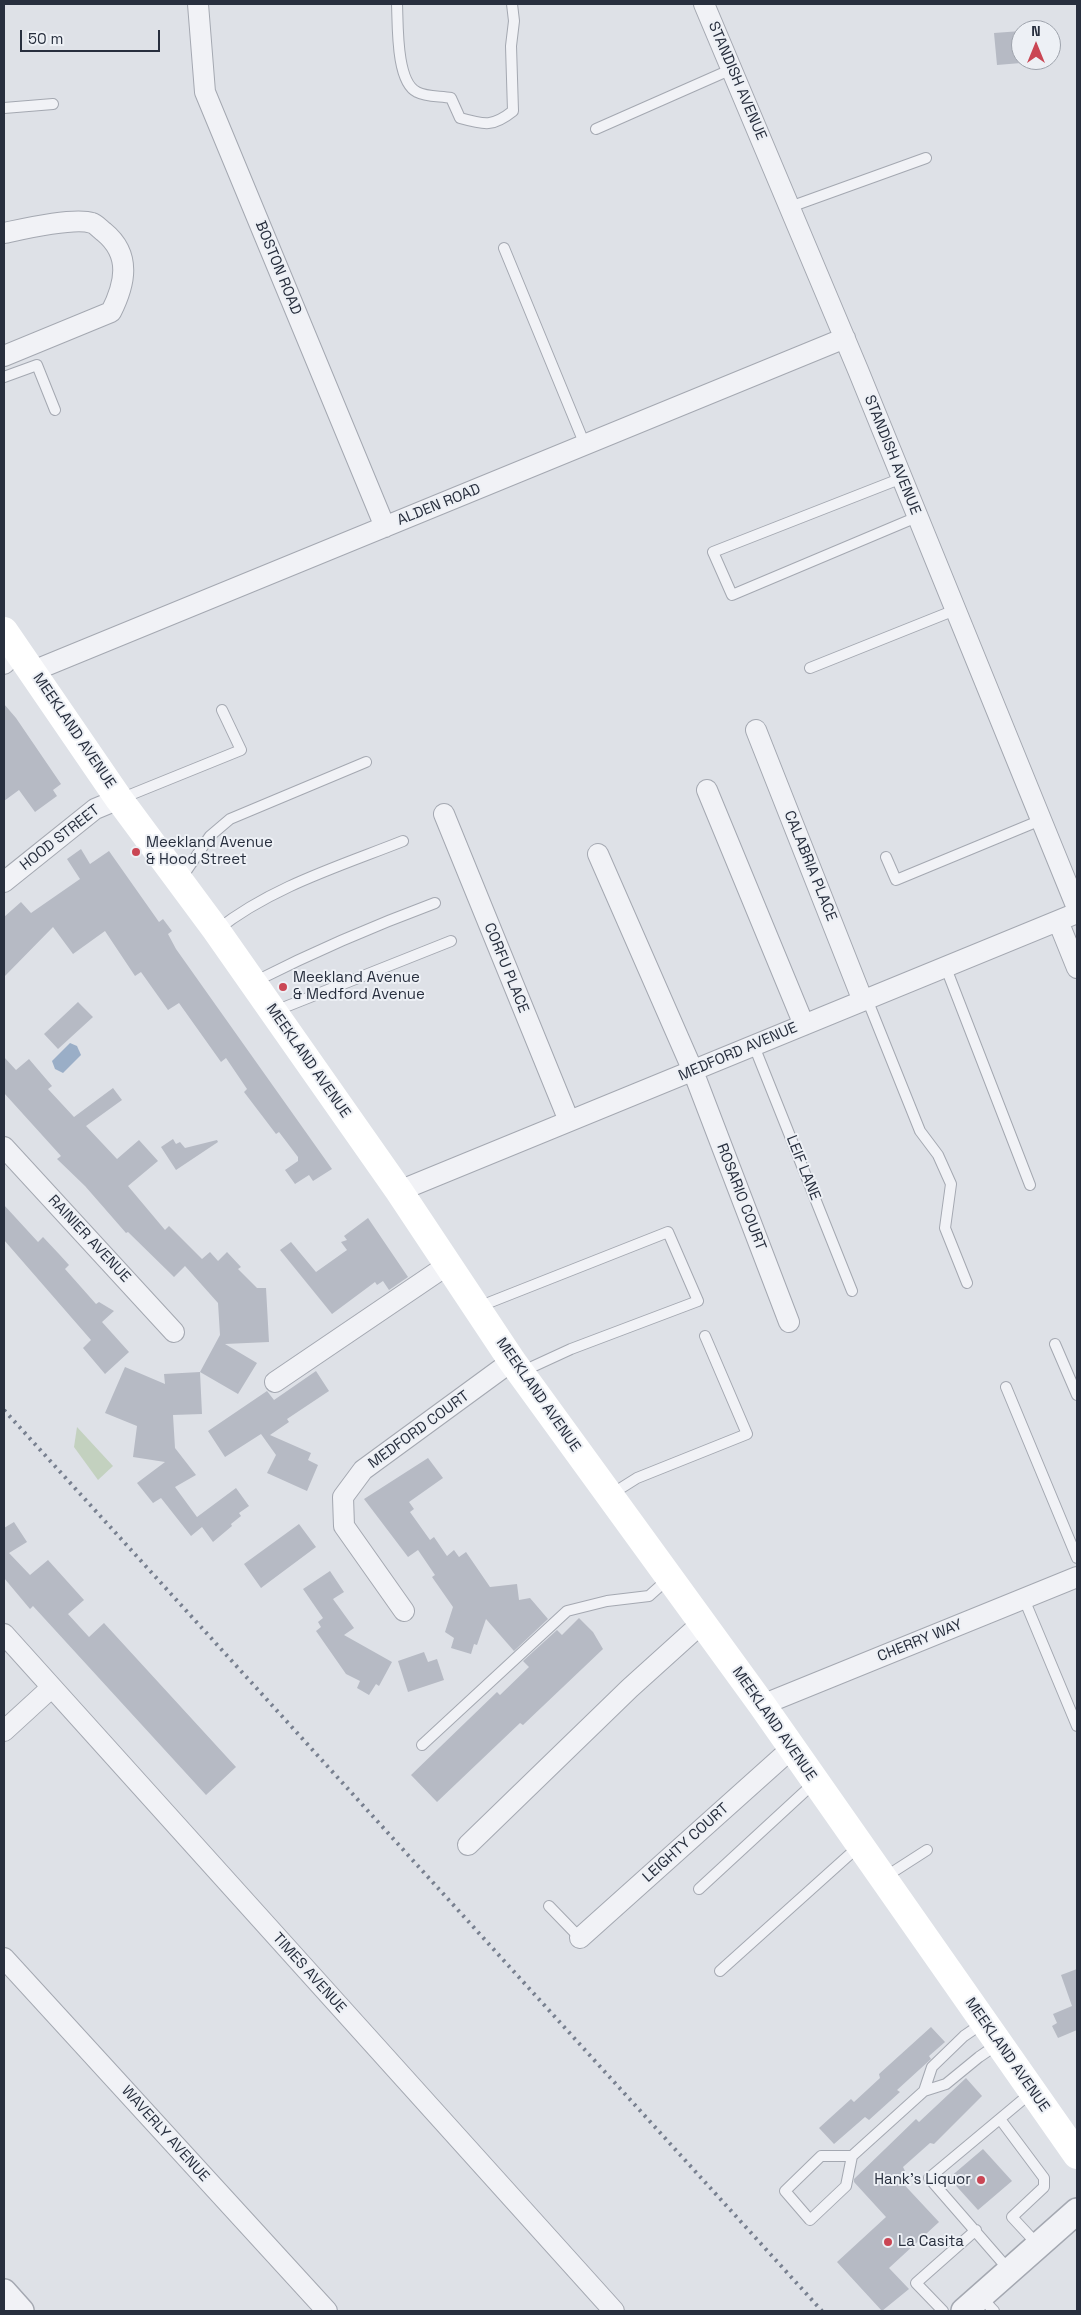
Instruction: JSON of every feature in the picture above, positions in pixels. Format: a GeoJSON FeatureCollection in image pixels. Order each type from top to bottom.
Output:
{"type":"FeatureCollection","features":[{"type":"Feature","properties":{"kind":"main road","name":"MEEKLAND AVENUE"},"geometry":{"type":"LineString","coordinates":[[15,654],[216,930],[399,1191],[516,1367],[861,1844],[1077,2155]]}},
{"type":"Feature","properties":{"kind":"street","name":"BOSTON ROAD"},"geometry":{"type":"LineString","coordinates":[[198,4],[205,92],[385,527]]}},
{"type":"Feature","properties":{"kind":"street","name":"STANDISH AVENUE"},"geometry":{"type":"LineString","coordinates":[[704,4],[845,338],[1077,908]]}},
{"type":"Feature","properties":{"kind":"street"},"geometry":{"type":"LineString","coordinates":[[4,233],[57,223],[92,223],[114,240],[124,263],[122,290],[111,312],[4,356]]}},
{"type":"Feature","properties":{"kind":"street","name":"ALDEN ROAD"},"geometry":{"type":"LineString","coordinates":[[15,654],[385,527],[845,338]]}},
{"type":"Feature","properties":{"kind":"street","name":"CALABRIA PLACE"},"geometry":{"type":"LineString","coordinates":[[756,730],[865,1000]]}},
{"type":"Feature","properties":{"kind":"street"},"geometry":{"type":"LineString","coordinates":[[708,790],[804,1025]]}},
{"type":"Feature","properties":{"kind":"street","name":"HOOD STREET"},"geometry":{"type":"LineString","coordinates":[[4,882],[95,809],[120,799]]}},
{"type":"Feature","properties":{"kind":"street","name":"CORFU PLACE"},"geometry":{"type":"LineString","coordinates":[[444,814],[569,1121]]}},
{"type":"Feature","properties":{"kind":"street","name":"ROSARIO COURT"},"geometry":{"type":"LineString","coordinates":[[598,854],[693,1071],[789,1322]]}},
{"type":"Feature","properties":{"kind":"street","name":"MEDFORD AVENUE"},"geometry":{"type":"LineString","coordinates":[[399,1191],[1077,913]]}},
{"type":"Feature","properties":{"kind":"street"},"geometry":{"type":"LineString","coordinates":[[1058,921],[1077,968]]}},
{"type":"Feature","properties":{"kind":"street","name":"RAINIER AVENUE"},"geometry":{"type":"LineString","coordinates":[[4,1147],[174,1332]]}},
{"type":"Feature","properties":{"kind":"street"},"geometry":{"type":"LineString","coordinates":[[275,1382],[448,1264]]}},
{"type":"Feature","properties":{"kind":"street","name":"MEDFORD COURT"},"geometry":{"type":"LineString","coordinates":[[404,1611],[344,1526],[343,1497],[363,1470],[516,1367]]}},
{"type":"Feature","properties":{"kind":"street","name":"CHERRY WAY"},"geometry":{"type":"LineString","coordinates":[[762,1705],[1077,1577]]}},
{"type":"Feature","properties":{"kind":"street"},"geometry":{"type":"LineString","coordinates":[[468,1844],[630,1688],[702,1624]]}},
{"type":"Feature","properties":{"kind":"street","name":"TIMES AVENUE"},"geometry":{"type":"LineString","coordinates":[[4,1634],[614,2311]]}},
{"type":"Feature","properties":{"kind":"street"},"geometry":{"type":"LineString","coordinates":[[4,1730],[51,1688]]}},
{"type":"Feature","properties":{"kind":"street","name":"LEIGHTY COURT"},"geometry":{"type":"LineString","coordinates":[[580,1938],[791,1748]]}},
{"type":"Feature","properties":{"kind":"street","name":"WAVERLY AVENUE"},"geometry":{"type":"LineString","coordinates":[[4,1958],[327,2311]]}},
{"type":"Feature","properties":{"kind":"street"},"geometry":{"type":"LineString","coordinates":[[980,2306],[1010,2271],[1077,2210]]}},
{"type":"Feature","properties":{"kind":"street"},"geometry":{"type":"LineString","coordinates":[[4,2292],[21,2311]]}},
{"type":"Feature","properties":{"kind":"lane"},"geometry":{"type":"LineString","coordinates":[[396,4],[401,64],[406,82],[416,92],[451,98],[460,118],[476,123],[498,123],[513,111],[511,46],[514,21],[512,4]]}},
{"type":"Feature","properties":{"kind":"lane"},"geometry":{"type":"LineString","coordinates":[[596,129],[732,69]]}},
{"type":"Feature","properties":{"kind":"lane"},"geometry":{"type":"LineString","coordinates":[[4,108],[53,104]]}},
{"type":"Feature","properties":{"kind":"lane"},"geometry":{"type":"LineString","coordinates":[[790,207],[926,158]]}},
{"type":"Feature","properties":{"kind":"lane"},"geometry":{"type":"LineString","coordinates":[[504,248],[584,445]]}},
{"type":"Feature","properties":{"kind":"lane"},"geometry":{"type":"LineString","coordinates":[[4,377],[37,364],[55,410]]}},
{"type":"Feature","properties":{"kind":"lane"},"geometry":{"type":"LineString","coordinates":[[902,478],[713,552],[732,595],[917,517]]}},
{"type":"Feature","properties":{"kind":"lane"},"geometry":{"type":"LineString","coordinates":[[810,668],[955,610]]}},
{"type":"Feature","properties":{"kind":"lane"},"geometry":{"type":"LineString","coordinates":[[120,799],[241,750],[222,710]]}},
{"type":"Feature","properties":{"kind":"lane"},"geometry":{"type":"LineString","coordinates":[[180,880],[210,836],[230,819],[366,762]]}},
{"type":"Feature","properties":{"kind":"lane"},"geometry":{"type":"LineString","coordinates":[[886,857],[896,880],[1041,820]]}},
{"type":"Feature","properties":{"kind":"lane"},"geometry":{"type":"LineString","coordinates":[[216,930],[256,903],[311,877],[403,841]]}},
{"type":"Feature","properties":{"kind":"lane"},"geometry":{"type":"LineString","coordinates":[[253,983],[304,957],[376,925],[435,903]]}},
{"type":"Feature","properties":{"kind":"lane"},"geometry":{"type":"LineString","coordinates":[[274,1012],[452,941]]}},
{"type":"Feature","properties":{"kind":"lane"},"geometry":{"type":"LineString","coordinates":[[946,968],[1030,1185]]}},
{"type":"Feature","properties":{"kind":"lane"},"geometry":{"type":"LineString","coordinates":[[865,1000],[920,1131],[938,1155],[950,1184],[945,1228],[967,1283]]}},
{"type":"Feature","properties":{"kind":"lane","name":"LEIF LANE"},"geometry":{"type":"LineString","coordinates":[[754,1046],[852,1290]]}},
{"type":"Feature","properties":{"kind":"lane"},"geometry":{"type":"LineString","coordinates":[[478,1308],[668,1232],[698,1301],[571,1350],[516,1367]]}},
{"type":"Feature","properties":{"kind":"lane"},"geometry":{"type":"LineString","coordinates":[[609,1495],[637,1478],[747,1434],[705,1336]]}},
{"type":"Feature","properties":{"kind":"lane"},"geometry":{"type":"LineString","coordinates":[[1055,1344],[1077,1395]]}},
{"type":"Feature","properties":{"kind":"lane"},"geometry":{"type":"LineString","coordinates":[[1006,1387],[1077,1558]]}},
{"type":"Feature","properties":{"kind":"lane"},"geometry":{"type":"LineString","coordinates":[[422,1745],[567,1611],[607,1601],[649,1596],[669,1577]]}},
{"type":"Feature","properties":{"kind":"lane"},"geometry":{"type":"LineString","coordinates":[[1024,1598],[1077,1726]]}},
{"type":"Feature","properties":{"kind":"lane"},"geometry":{"type":"LineString","coordinates":[[699,1889],[816,1782]]}},
{"type":"Feature","properties":{"kind":"lane"},"geometry":{"type":"LineString","coordinates":[[720,1971],[861,1844]]}},
{"type":"Feature","properties":{"kind":"lane"},"geometry":{"type":"LineString","coordinates":[[884,1878],[927,1850]]}},
{"type":"Feature","properties":{"kind":"lane"},"geometry":{"type":"LineString","coordinates":[[549,1906],[580,1938]]}},
{"type":"Feature","properties":{"kind":"lane"},"geometry":{"type":"LineString","coordinates":[[924,2090],[932,2066],[964,2036],[991,2033]]}},
{"type":"Feature","properties":{"kind":"lane"},"geometry":{"type":"LineString","coordinates":[[852,2156],[821,2156],[784,2191],[810,2220],[846,2186],[852,2156],[924,2090],[946,2084],[979,2056],[991,2033]]}},
{"type":"Feature","properties":{"kind":"lane"},"geometry":{"type":"LineString","coordinates":[[1010,2271],[929,2178],[1032,2092]]}},
{"type":"Feature","properties":{"kind":"lane"},"geometry":{"type":"LineString","coordinates":[[1000,2119],[1044,2178],[1044,2188],[1012,2217],[1038,2246]]}},
{"type":"Feature","properties":{"kind":"lane"},"geometry":{"type":"LineString","coordinates":[[943,2311],[916,2283],[976,2230]]}},
{"type":"Feature","properties":{"kind":"green space"},"geometry":{"type":"Polygon","coordinates":[[[77,1427],[113,1466],[98,1480],[74,1447],[77,1427]]]}},
{"type":"Feature","properties":{"kind":"water"},"geometry":{"type":"Polygon","coordinates":[[[70,1043],[77,1046],[81,1055],[63,1073],[55,1069],[52,1061],[70,1043]]]}},
{"type":"Feature","properties":{"kind":"building"},"geometry":{"type":"Polygon","coordinates":[[[1011,32],[1011,64],[997,65],[994,33],[1011,32]]]}},
{"type":"Feature","properties":{"kind":"building"},"geometry":{"type":"Polygon","coordinates":[[[4,704],[16,718],[61,784],[53,790],[57,796],[35,812],[19,790],[4,801],[4,704]]]}},
{"type":"Feature","properties":{"kind":"building"},"geometry":{"type":"Polygon","coordinates":[[[81,849],[90,864],[109,851],[159,922],[163,919],[172,931],[168,934],[176,949],[332,1169],[313,1181],[309,1175],[295,1184],[285,1170],[298,1161],[298,1157],[279,1132],[276,1134],[244,1092],[247,1089],[226,1058],[221,1062],[179,1003],[168,1010],[141,972],[135,976],[105,931],[73,954],[53,927],[4,977],[4,917],[21,902],[31,913],[80,879],[67,859],[81,849]]]}},
{"type":"Feature","properties":{"kind":"building"},"geometry":{"type":"Polygon","coordinates":[[[78,1002],[93,1017],[58,1049],[44,1034],[78,1002]]]}},
{"type":"Feature","properties":{"kind":"building"},"geometry":{"type":"Polygon","coordinates":[[[4,1057],[16,1070],[29,1059],[52,1086],[48,1089],[74,1117],[113,1088],[122,1100],[86,1126],[117,1159],[139,1140],[158,1161],[128,1186],[165,1230],[169,1226],[202,1259],[210,1252],[218,1261],[227,1252],[241,1267],[238,1269],[257,1288],[266,1288],[269,1342],[225,1344],[257,1363],[238,1394],[200,1372],[220,1335],[218,1303],[185,1266],[174,1277],[128,1232],[126,1233],[85,1186],[57,1159],[61,1156],[4,1093],[4,1057]]]}},
{"type":"Feature","properties":{"kind":"building"},"geometry":{"type":"Polygon","coordinates":[[[173,1139],[176,1144],[180,1142],[185,1148],[217,1140],[218,1142],[176,1170],[161,1147],[173,1139]]]}},
{"type":"Feature","properties":{"kind":"building"},"geometry":{"type":"Polygon","coordinates":[[[4,1205],[38,1242],[43,1237],[59,1254],[69,1265],[65,1269],[96,1304],[99,1302],[114,1311],[102,1322],[129,1352],[105,1374],[83,1348],[91,1340],[4,1240],[4,1205]]]}},
{"type":"Feature","properties":{"kind":"building"},"geometry":{"type":"Polygon","coordinates":[[[368,1218],[408,1277],[389,1290],[383,1281],[377,1285],[375,1282],[332,1314],[280,1250],[291,1242],[316,1272],[347,1250],[341,1242],[347,1240],[344,1236],[368,1218]]]}},
{"type":"Feature","properties":{"kind":"building"},"geometry":{"type":"Polygon","coordinates":[[[125,1367],[165,1384],[164,1374],[200,1372],[202,1414],[173,1415],[175,1448],[196,1475],[175,1487],[197,1517],[236,1488],[249,1506],[239,1513],[241,1516],[231,1524],[232,1526],[213,1542],[202,1527],[191,1536],[161,1498],[153,1503],[137,1483],[165,1462],[133,1457],[137,1426],[105,1413],[125,1367]]]}},
{"type":"Feature","properties":{"kind":"building"},"geometry":{"type":"Polygon","coordinates":[[[316,1371],[329,1391],[287,1419],[289,1422],[270,1435],[311,1453],[308,1460],[318,1465],[307,1491],[267,1473],[276,1455],[261,1434],[225,1457],[208,1431],[267,1391],[274,1400],[316,1371]]]}},
{"type":"Feature","properties":{"kind":"building"},"geometry":{"type":"Polygon","coordinates":[[[428,1458],[443,1478],[409,1502],[414,1509],[410,1512],[430,1540],[434,1537],[447,1556],[454,1550],[459,1557],[466,1552],[490,1587],[517,1584],[519,1600],[530,1598],[548,1619],[514,1651],[486,1619],[477,1645],[474,1644],[471,1654],[451,1648],[454,1638],[445,1632],[453,1607],[432,1577],[435,1575],[418,1550],[408,1557],[364,1499],[428,1458]]]}},
{"type":"Feature","properties":{"kind":"building"},"geometry":{"type":"Polygon","coordinates":[[[14,1522],[27,1542],[9,1553],[30,1575],[48,1560],[84,1600],[68,1614],[89,1637],[104,1623],[236,1767],[206,1795],[33,1606],[30,1609],[4,1578],[4,1528],[14,1522]]]}},
{"type":"Feature","properties":{"kind":"building"},"geometry":{"type":"Polygon","coordinates":[[[299,1524],[316,1547],[261,1588],[244,1564],[299,1524]]]}},
{"type":"Feature","properties":{"kind":"building"},"geometry":{"type":"Polygon","coordinates":[[[330,1571],[344,1592],[333,1599],[354,1628],[344,1635],[392,1662],[379,1686],[376,1684],[369,1695],[357,1688],[360,1681],[346,1674],[316,1631],[321,1627],[318,1622],[323,1618],[303,1589],[330,1571]]]}},
{"type":"Feature","properties":{"kind":"building"},"geometry":{"type":"Polygon","coordinates":[[[579,1618],[593,1632],[603,1649],[523,1725],[520,1723],[437,1802],[411,1775],[497,1692],[500,1695],[529,1667],[523,1661],[557,1630],[562,1635],[579,1618]]]}},
{"type":"Feature","properties":{"kind":"building"},"geometry":{"type":"Polygon","coordinates":[[[424,1652],[428,1662],[437,1659],[444,1680],[408,1692],[398,1661],[424,1652]]]}},
{"type":"Feature","properties":{"kind":"building"},"geometry":{"type":"Polygon","coordinates":[[[1077,1969],[1077,2030],[1058,2038],[1052,2026],[1057,2023],[1053,2014],[1072,2006],[1061,1975],[1077,1969]]]}},
{"type":"Feature","properties":{"kind":"building"},"geometry":{"type":"Polygon","coordinates":[[[931,2027],[945,2042],[929,2056],[931,2059],[897,2090],[900,2092],[869,2120],[865,2117],[834,2144],[819,2128],[851,2099],[854,2102],[880,2078],[879,2074],[931,2027]]]}},
{"type":"Feature","properties":{"kind":"building"},"geometry":{"type":"Polygon","coordinates":[[[966,2078],[982,2096],[934,2144],[930,2143],[903,2167],[905,2171],[897,2177],[939,2222],[889,2268],[909,2289],[882,2311],[837,2262],[886,2217],[854,2182],[854,2179],[916,2119],[919,2122],[966,2078]]]}},
{"type":"Feature","properties":{"kind":"building","name":"Hank's Liquor"},"geometry":{"type":"Polygon","coordinates":[[[983,2149],[1012,2181],[978,2210],[949,2178],[983,2149]]]}},
{"type":"Feature","properties":{"kind":"railway"},"geometry":{"type":"LineString","coordinates":[[4,1410],[822,2311]]}},
{"type":"Feature","properties":{"kind":"place","name":"Meekland Avenue & Hood Street"},"geometry":{"type":"Point","coordinates":[136,852]}},
{"type":"Feature","properties":{"kind":"place","name":"Meekland Avenue & Medford Avenue"},"geometry":{"type":"Point","coordinates":[283,987]}},
{"type":"Feature","properties":{"kind":"place","name":"Hank's Liquor"},"geometry":{"type":"Point","coordinates":[981,2180]}},
{"type":"Feature","properties":{"kind":"place","name":"La Casita"},"geometry":{"type":"Point","coordinates":[888,2242]}}]}
